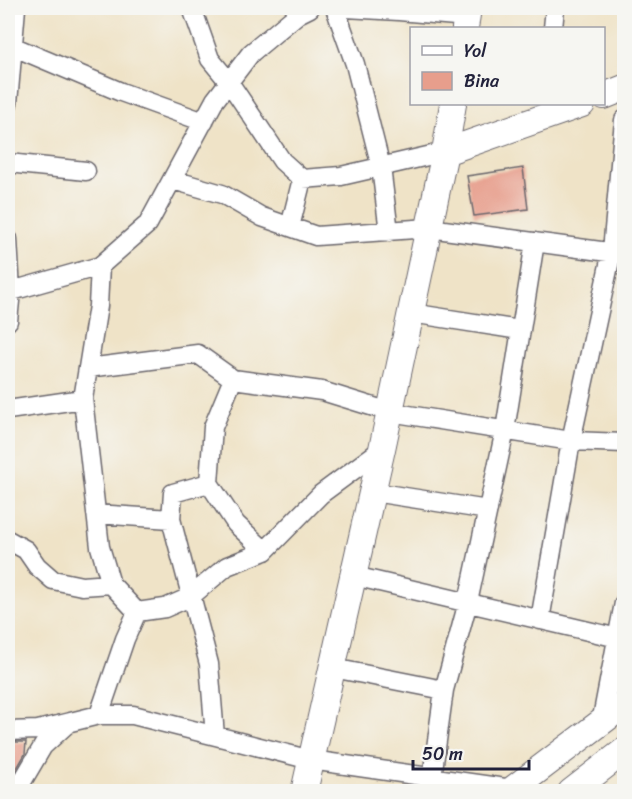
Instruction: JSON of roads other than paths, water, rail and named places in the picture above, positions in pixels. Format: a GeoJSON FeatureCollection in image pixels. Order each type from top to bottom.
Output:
{"type":"FeatureCollection","features":[{"type":"Feature","properties":{"kind":"street"},"geometry":{"type":"LineString","coordinates":[[8,103],[16,8]]}},
{"type":"Feature","properties":{"kind":"street"},"geometry":{"type":"LineString","coordinates":[[192,8],[210,59],[229,82],[282,161],[302,179],[341,176],[445,152],[545,110],[576,105]]}},
{"type":"Feature","properties":{"kind":"street"},"geometry":{"type":"LineString","coordinates":[[9,291],[100,267],[148,224],[215,100],[251,53],[298,14],[310,8]]}},
{"type":"Feature","properties":{"kind":"street"},"geometry":{"type":"LineString","coordinates":[[553,27],[555,8]]}},
{"type":"Feature","properties":{"kind":"street"},"geometry":{"type":"LineString","coordinates":[[389,232],[381,167],[355,64],[335,9],[399,11],[467,18]]}},
{"type":"Feature","properties":{"kind":"street"},"geometry":{"type":"LineString","coordinates":[[12,46],[121,92],[204,122]]}},
{"type":"Feature","properties":{"kind":"street"},"geometry":{"type":"LineString","coordinates":[[605,95],[624,88]]}},
{"type":"Feature","properties":{"kind":"street"},"geometry":{"type":"LineString","coordinates":[[304,792],[373,492],[445,152],[453,105]]}},
{"type":"Feature","properties":{"kind":"street"},"geometry":{"type":"LineString","coordinates":[[540,620],[571,441],[618,253],[624,120]]}},
{"type":"Feature","properties":{"kind":"street"},"geometry":{"type":"LineString","coordinates":[[8,163],[86,171]]}},
{"type":"Feature","properties":{"kind":"street"},"geometry":{"type":"LineString","coordinates":[[290,227],[302,179]]}},
{"type":"Feature","properties":{"kind":"street"},"geometry":{"type":"LineString","coordinates":[[173,180],[222,195],[262,217],[316,236],[429,228],[618,253]]}},
{"type":"Feature","properties":{"kind":"street"},"geometry":{"type":"LineString","coordinates":[[8,239],[8,321]]}},
{"type":"Feature","properties":{"kind":"street"},"geometry":{"type":"LineString","coordinates":[[432,777],[444,690],[468,602],[505,430],[535,242]]}},
{"type":"Feature","properties":{"kind":"street"},"geometry":{"type":"LineString","coordinates":[[100,267],[98,306],[83,399],[100,547],[111,584],[137,612]]}},
{"type":"Feature","properties":{"kind":"street"},"geometry":{"type":"LineString","coordinates":[[411,313],[520,330]]}},
{"type":"Feature","properties":{"kind":"street"},"geometry":{"type":"LineString","coordinates":[[88,368],[198,354],[233,379],[322,391],[390,412],[571,441],[624,443]]}},
{"type":"Feature","properties":{"kind":"street"},"geometry":{"type":"LineString","coordinates":[[233,379],[213,427],[209,483],[236,524],[265,551]]}},
{"type":"Feature","properties":{"kind":"street"},"geometry":{"type":"LineString","coordinates":[[8,410],[83,399]]}},
{"type":"Feature","properties":{"kind":"street"},"geometry":{"type":"LineString","coordinates":[[137,612],[165,608],[190,597],[227,566],[265,551],[321,494],[382,449]]}},
{"type":"Feature","properties":{"kind":"street"},"geometry":{"type":"LineString","coordinates":[[209,483],[172,493],[171,519],[209,664],[214,736]]}},
{"type":"Feature","properties":{"kind":"street"},"geometry":{"type":"LineString","coordinates":[[373,492],[488,510]]}},
{"type":"Feature","properties":{"kind":"street"},"geometry":{"type":"LineString","coordinates":[[96,514],[171,519]]}},
{"type":"Feature","properties":{"kind":"street"},"geometry":{"type":"LineString","coordinates":[[8,540],[26,550],[37,566],[53,580],[82,586],[111,584]]}},
{"type":"Feature","properties":{"kind":"street"},"geometry":{"type":"LineString","coordinates":[[354,576],[618,638]]}},
{"type":"Feature","properties":{"kind":"street"},"geometry":{"type":"LineString","coordinates":[[601,723],[624,603]]}},
{"type":"Feature","properties":{"kind":"street"},"geometry":{"type":"LineString","coordinates":[[99,714],[125,639],[137,612]]}},
{"type":"Feature","properties":{"kind":"street"},"geometry":{"type":"LineString","coordinates":[[333,668],[444,690]]}},
{"type":"Feature","properties":{"kind":"street"},"geometry":{"type":"LineString","coordinates":[[8,731],[38,730],[99,714],[133,716],[311,760],[511,790],[624,705]]}},
{"type":"Feature","properties":{"kind":"street"},"geometry":{"type":"LineString","coordinates":[[16,792],[43,746],[70,722]]}},
{"type":"Feature","properties":{"kind":"street"},"geometry":{"type":"LineString","coordinates":[[571,792],[624,751]]}}]}
